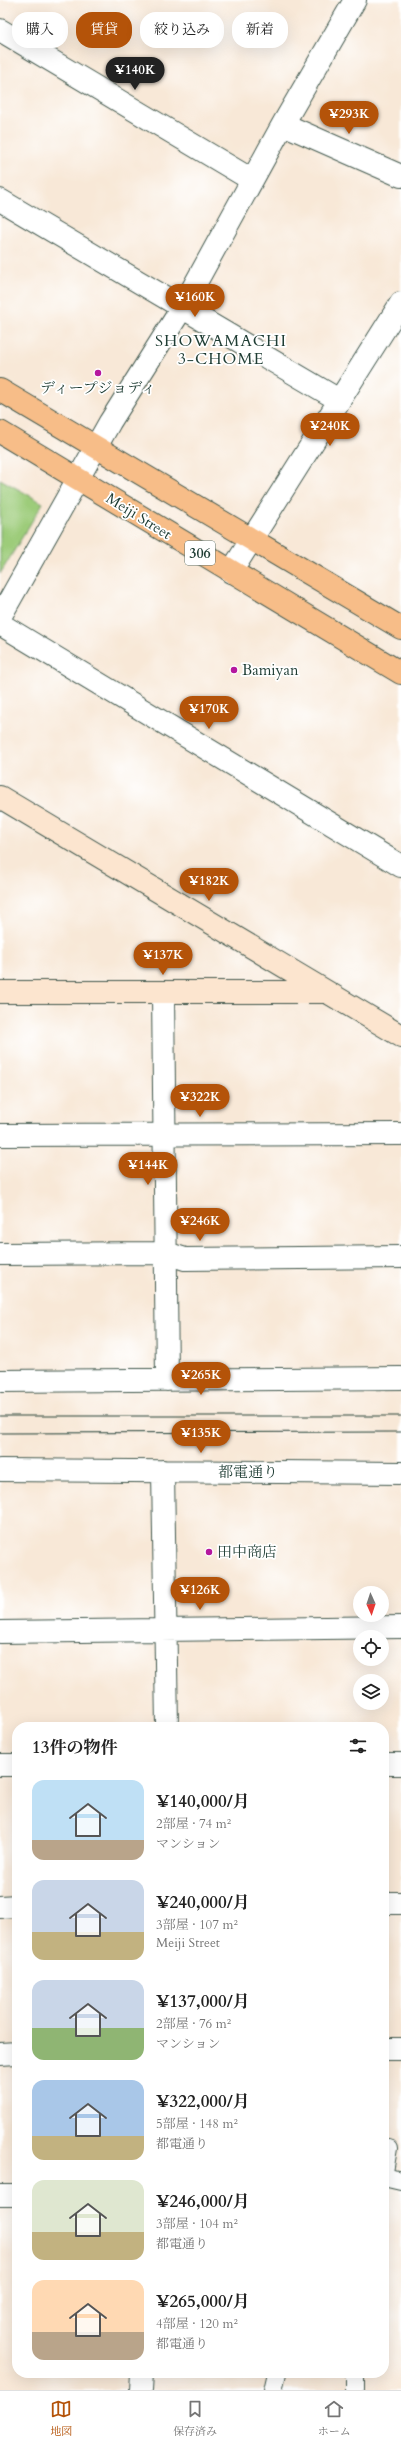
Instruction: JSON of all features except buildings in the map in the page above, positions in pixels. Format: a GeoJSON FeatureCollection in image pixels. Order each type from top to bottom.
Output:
{"type":"FeatureCollection","features":[{"type":"Feature","properties":{"kind":"main road","name":"306"},"geometry":{"type":"LineString","coordinates":[[0,390],[401,628]]}},
{"type":"Feature","properties":{"kind":"main road","name":"Meiji Street"},"geometry":{"type":"LineString","coordinates":[[0,432],[401,673]]}},
{"type":"Feature","properties":{"kind":"street"},"geometry":{"type":"LineString","coordinates":[[0,617],[95,447],[182,308],[283,124],[355,0]]}},
{"type":"Feature","properties":{"kind":"street"},"geometry":{"type":"LineString","coordinates":[[0,30],[252,180]]}},
{"type":"Feature","properties":{"kind":"street"},"geometry":{"type":"LineString","coordinates":[[283,124],[401,176]]}},
{"type":"Feature","properties":{"kind":"street"},"geometry":{"type":"LineString","coordinates":[[0,200],[339,400]]}},
{"type":"Feature","properties":{"kind":"street"},"geometry":{"type":"LineString","coordinates":[[231,572],[401,303]]}},
{"type":"Feature","properties":{"kind":"street"},"geometry":{"type":"LineString","coordinates":[[0,624],[401,866]]}},
{"type":"Feature","properties":{"kind":"street"},"geometry":{"type":"LineString","coordinates":[[0,797],[401,1036]]}},
{"type":"Feature","properties":{"kind":"street"},"geometry":{"type":"LineString","coordinates":[[0,992],[326,992]]}},
{"type":"Feature","properties":{"kind":"street"},"geometry":{"type":"LineString","coordinates":[[164,993],[166,1380]]}},
{"type":"Feature","properties":{"kind":"street"},"geometry":{"type":"LineString","coordinates":[[0,1135],[165,1136],[401,1134]]}},
{"type":"Feature","properties":{"kind":"street"},"geometry":{"type":"LineString","coordinates":[[0,1254],[166,1253],[185,1259],[401,1257]]}},
{"type":"Feature","properties":{"kind":"street"},"geometry":{"type":"LineString","coordinates":[[0,1381],[401,1378]]}},
{"type":"Feature","properties":{"kind":"street","name":"都電通り"},"geometry":{"type":"LineString","coordinates":[[0,1470],[401,1473]]}},
{"type":"Feature","properties":{"kind":"street"},"geometry":{"type":"LineString","coordinates":[[163,1471],[167,1722]]}},
{"type":"Feature","properties":{"kind":"street"},"geometry":{"type":"LineString","coordinates":[[0,1632],[166,1628],[401,1627]]}},
{"type":"Feature","properties":{"kind":"street"},"geometry":{"type":"LineString","coordinates":[[389,1764],[401,1764]]}},
{"type":"Feature","properties":{"kind":"street"},"geometry":{"type":"LineString","coordinates":[[0,1765],[12,1765]]}},
{"type":"Feature","properties":{"kind":"street"},"geometry":{"type":"LineString","coordinates":[[389,1903],[401,1903]]}},
{"type":"Feature","properties":{"kind":"street"},"geometry":{"type":"LineString","coordinates":[[0,1907],[12,1906]]}},
{"type":"Feature","properties":{"kind":"street"},"geometry":{"type":"LineString","coordinates":[[389,2049],[401,2049]]}},
{"type":"Feature","properties":{"kind":"street"},"geometry":{"type":"LineString","coordinates":[[0,2054],[12,2053]]}},
{"type":"Feature","properties":{"kind":"street"},"geometry":{"type":"LineString","coordinates":[[0,2195],[12,2195]]}},
{"type":"Feature","properties":{"kind":"street"},"geometry":{"type":"LineString","coordinates":[[141,2390],[142,2378]]}},
{"type":"Feature","properties":{"kind":"lane"},"geometry":{"type":"LineString","coordinates":[[389,2178],[401,2181]]}},
{"type":"Feature","properties":{"kind":"lane"},"geometry":{"type":"LineString","coordinates":[[273,2390],[276,2378]]}},
{"type":"Feature","properties":{"kind":"lane"},"geometry":{"type":"LineString","coordinates":[[354,2390],[355,2378]]}},
{"type":"Feature","properties":{"kind":"green space"},"geometry":{"type":"Polygon","coordinates":[[[0,479],[43,503],[0,574],[0,479]]]}},
{"type":"Feature","properties":{"kind":"tram line"},"geometry":{"type":"LineString","coordinates":[[0,1416],[401,1416]]}},
{"type":"Feature","properties":{"kind":"tram line"},"geometry":{"type":"LineString","coordinates":[[0,1433],[401,1432]]}},
{"type":"Feature","properties":{"kind":"place","name":"ディープジョディ"},"geometry":{"type":"Point","coordinates":[98,373]}},
{"type":"Feature","properties":{"kind":"place","name":"Bamiyan"},"geometry":{"type":"Point","coordinates":[234,670]}},
{"type":"Feature","properties":{"kind":"place","name":"田中商店"},"geometry":{"type":"Point","coordinates":[209,1552]}},
{"type":"Feature","properties":{"kind":"district","name":"SHOWAMACHI 3-CHOME"},"geometry":{"type":"Point","coordinates":[221,349]}}]}
